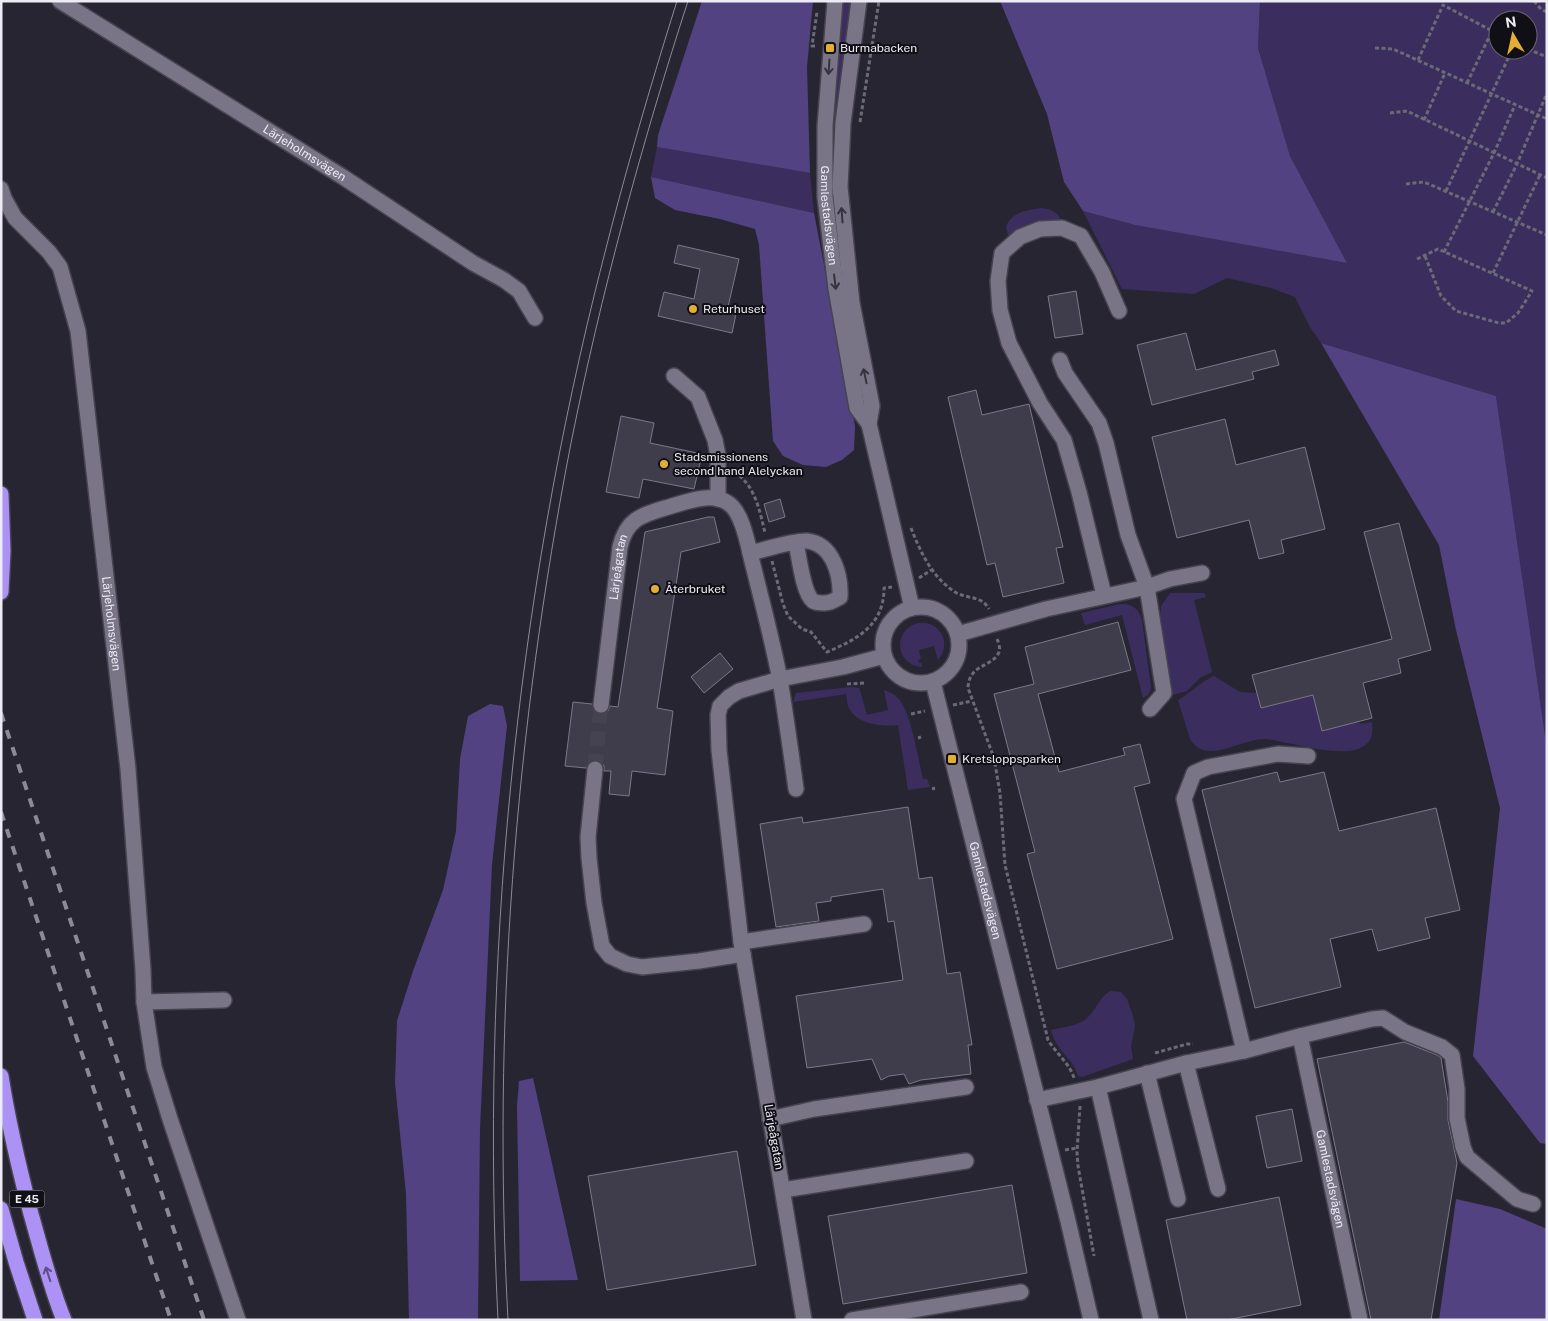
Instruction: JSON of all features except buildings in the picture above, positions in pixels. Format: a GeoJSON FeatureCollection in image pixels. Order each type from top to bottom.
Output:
{"type":"FeatureCollection","features":[{"type":"Feature","properties":{"kind":"highway"},"geometry":{"type":"LineString","coordinates":[[1,494],[3,551],[1,592]]}},
{"type":"Feature","properties":{"kind":"highway","name":"E 45"},"geometry":{"type":"LineString","coordinates":[[1,1076],[19,1167],[42,1255],[64,1320]]}},
{"type":"Feature","properties":{"kind":"highway","name":"E 45"},"geometry":{"type":"LineString","coordinates":[[1,1209],[35,1320]]}},
{"type":"Feature","properties":{"kind":"street","name":"Lärjeholmsvägen"},"geometry":{"type":"LineString","coordinates":[[60,1],[343,177],[473,263],[504,280],[519,291],[535,318]]}},
{"type":"Feature","properties":{"kind":"street","name":"Gamlestadsvägen"},"geometry":{"type":"LineString","coordinates":[[835,1],[826,98],[825,197],[845,347],[857,408],[869,424]]}},
{"type":"Feature","properties":{"kind":"street","name":"Gamlestadsvägen"},"geometry":{"type":"LineString","coordinates":[[859,1],[844,123],[840,187],[852,303],[872,406],[869,424],[912,608]]}},
{"type":"Feature","properties":{"kind":"street","name":"Lärjeholmsvägen"},"geometry":{"type":"LineString","coordinates":[[1,189],[15,218],[49,252],[60,267],[78,331],[128,770],[144,1002],[154,1067],[238,1320]]}},
{"type":"Feature","properties":{"kind":"street"},"geometry":{"type":"LineString","coordinates":[[1104,595],[1079,492],[1064,440],[1040,403],[1009,343],[1000,310],[998,281],[1002,253],[1020,237],[1040,229],[1062,228],[1081,236],[1102,272],[1119,311]]}},
{"type":"Feature","properties":{"kind":"street"},"geometry":{"type":"LineString","coordinates":[[1060,360],[1065,373],[1099,423],[1106,443],[1128,535],[1147,587],[1164,694],[1150,709]]}},
{"type":"Feature","properties":{"kind":"street"},"geometry":{"type":"LineString","coordinates":[[674,376],[698,397],[715,440],[718,456],[718,499],[730,504],[735,510],[744,530],[780,679],[796,789]]}},
{"type":"Feature","properties":{"kind":"street","name":"Lärjeågatan"},"geometry":{"type":"LineString","coordinates":[[602,705],[620,547],[623,536],[633,521],[651,512],[698,499],[718,499]]}},
{"type":"Feature","properties":{"kind":"street"},"geometry":{"type":"LineString","coordinates":[[750,553],[796,543]]}},
{"type":"Feature","properties":{"kind":"street"},"geometry":{"type":"LineString","coordinates":[[958,634],[1046,609],[1202,573]]}},
{"type":"Feature","properties":{"kind":"street"},"geometry":{"type":"LineString","coordinates":[[928,607],[938,611],[951,620],[958,634],[960,649],[955,663],[946,675],[933,682],[919,684],[905,680],[894,672],[884,656],[883,641],[888,626],[898,615],[912,608],[928,607]]}},
{"type":"Feature","properties":{"kind":"street","name":"Lärjeågatan"},"geometry":{"type":"LineString","coordinates":[[804,1320],[742,948],[718,750],[718,714],[720,706],[739,691],[780,679],[843,667],[884,656]]}},
{"type":"Feature","properties":{"kind":"street","name":"Gamlestadsvägen"},"geometry":{"type":"LineString","coordinates":[[933,682],[1092,1320]]}},
{"type":"Feature","properties":{"kind":"street"},"geometry":{"type":"LineString","coordinates":[[1244,1051],[1184,799],[1194,773],[1208,768],[1278,754],[1308,756]]}},
{"type":"Feature","properties":{"kind":"street"},"geometry":{"type":"LineString","coordinates":[[595,769],[591,800],[589,851],[594,903],[602,946],[610,956],[626,964],[642,967],[698,961],[742,948],[864,924]]}},
{"type":"Feature","properties":{"kind":"street"},"geometry":{"type":"LineString","coordinates":[[144,1002],[224,1000]]}},
{"type":"Feature","properties":{"kind":"street"},"geometry":{"type":"LineString","coordinates":[[1037,1100],[1098,1087],[1186,1063],[1383,1018],[1405,1032],[1442,1047],[1452,1055],[1457,1089],[1457,1118],[1463,1147],[1468,1157],[1518,1199],[1533,1204]]}},
{"type":"Feature","properties":{"kind":"street","name":"Gamlestadsvägen"},"geometry":{"type":"LineString","coordinates":[[1300,1036],[1360,1320]]}},
{"type":"Feature","properties":{"kind":"street"},"geometry":{"type":"LineString","coordinates":[[1186,1063],[1218,1189]]}},
{"type":"Feature","properties":{"kind":"street"},"geometry":{"type":"LineString","coordinates":[[1147,1073],[1178,1199]]}},
{"type":"Feature","properties":{"kind":"street"},"geometry":{"type":"LineString","coordinates":[[770,1119],[814,1109],[966,1087]]}},
{"type":"Feature","properties":{"kind":"street"},"geometry":{"type":"LineString","coordinates":[[1098,1087],[1151,1320]]}},
{"type":"Feature","properties":{"kind":"street"},"geometry":{"type":"LineString","coordinates":[[783,1190],[966,1161]]}},
{"type":"Feature","properties":{"kind":"street"},"geometry":{"type":"LineString","coordinates":[[852,1320],[1021,1292]]}},
{"type":"Feature","properties":{"kind":"path"},"geometry":{"type":"LineString","coordinates":[[859,125],[862,118],[879,1]]}},
{"type":"Feature","properties":{"kind":"path"},"geometry":{"type":"LineString","coordinates":[[1534,1],[1541,9],[1547,12]]}},
{"type":"Feature","properties":{"kind":"path"},"geometry":{"type":"LineString","coordinates":[[1418,60],[1443,5],[1488,29]]}},
{"type":"Feature","properties":{"kind":"path"},"geometry":{"type":"LineString","coordinates":[[815,46],[812,46],[817,10]]}},
{"type":"Feature","properties":{"kind":"path"},"geometry":{"type":"LineString","coordinates":[[1467,83],[1488,39]]}},
{"type":"Feature","properties":{"kind":"path"},"geometry":{"type":"LineString","coordinates":[[1374,48],[1393,49],[1547,119]]}},
{"type":"Feature","properties":{"kind":"path"},"geometry":{"type":"LineString","coordinates":[[1446,192],[1507,60]]}},
{"type":"Feature","properties":{"kind":"path"},"geometry":{"type":"LineString","coordinates":[[1424,120],[1445,73]]}},
{"type":"Feature","properties":{"kind":"path"},"geometry":{"type":"LineString","coordinates":[[1493,212],[1517,164],[1547,93]]}},
{"type":"Feature","properties":{"kind":"path"},"geometry":{"type":"LineString","coordinates":[[1444,252],[1494,153],[1515,105]]}},
{"type":"Feature","properties":{"kind":"path"},"geometry":{"type":"LineString","coordinates":[[1390,113],[1407,111],[1547,178]]}},
{"type":"Feature","properties":{"kind":"path"},"geometry":{"type":"LineString","coordinates":[[1492,273],[1540,175]]}},
{"type":"Feature","properties":{"kind":"path"},"geometry":{"type":"LineString","coordinates":[[1406,184],[1424,182],[1547,235]]}},
{"type":"Feature","properties":{"kind":"path"},"geometry":{"type":"LineString","coordinates":[[1418,260],[1425,256],[1438,249],[1532,291],[1518,313],[1506,323],[1499,323],[1456,311],[1441,296],[1425,256]]}},
{"type":"Feature","properties":{"kind":"path"},"geometry":{"type":"LineString","coordinates":[[909,522],[931,570],[953,592],[980,599],[985,603],[994,625],[1000,649],[998,655],[973,673],[969,678],[968,688],[994,758],[1000,793],[1004,865],[1048,1040],[1069,1067],[1078,1090],[1080,1108],[1078,1166],[1095,1260]]}},
{"type":"Feature","properties":{"kind":"path"},"geometry":{"type":"LineString","coordinates":[[845,684],[865,683]]}},
{"type":"Feature","properties":{"kind":"shaded area"},"geometry":{"type":"Polygon","coordinates":[[[702,1],[813,1],[807,67],[810,173],[657,147],[658,135],[702,1]]]}},
{"type":"Feature","properties":{"kind":"shaded area"},"geometry":{"type":"Polygon","coordinates":[[[842,1],[854,1],[836,180],[831,180],[830,156],[842,1]]]}},
{"type":"Feature","properties":{"kind":"shaded area"},"geometry":{"type":"Polygon","coordinates":[[[1000,1],[1260,1],[1258,48],[1290,156],[1347,263],[1135,225],[1083,211],[1064,182],[1047,114],[1000,1]]]}},
{"type":"Feature","properties":{"kind":"shaded area"},"geometry":{"type":"Polygon","coordinates":[[[1260,1],[1547,1],[1547,749],[1496,396],[1321,343],[1310,327],[1295,297],[1271,288],[1227,278],[1194,294],[1122,289],[1083,211],[1135,225],[1347,263],[1290,156],[1258,48],[1260,1]]]}},
{"type":"Feature","properties":{"kind":"shaded area"},"geometry":{"type":"Polygon","coordinates":[[[657,147],[810,173],[814,213],[651,177],[657,147]]]}},
{"type":"Feature","properties":{"kind":"shaded area"},"geometry":{"type":"Polygon","coordinates":[[[651,177],[814,213],[855,426],[854,450],[842,460],[826,467],[803,465],[783,456],[773,441],[759,245],[755,229],[720,219],[675,210],[655,198],[651,177]]]}},
{"type":"Feature","properties":{"kind":"shaded area"},"geometry":{"type":"Polygon","coordinates":[[[1042,208],[1055,212],[1060,218],[1059,221],[1014,235],[1008,235],[1006,227],[1012,218],[1021,213],[1042,208]]]}},
{"type":"Feature","properties":{"kind":"shaded area"},"geometry":{"type":"Polygon","coordinates":[[[1321,343],[1496,396],[1547,749],[1547,1144],[1540,1143],[1473,1056],[1500,808],[1456,630],[1439,545],[1321,343]]]}},
{"type":"Feature","properties":{"kind":"shaded area"},"geometry":{"type":"Polygon","coordinates":[[[1170,593],[1204,593],[1206,597],[1194,600],[1212,672],[1200,678],[1187,691],[1172,695],[1160,619],[1161,606],[1170,593]]]}},
{"type":"Feature","properties":{"kind":"shaded area"},"geometry":{"type":"Polygon","coordinates":[[[1120,604],[1134,608],[1142,620],[1151,688],[1149,694],[1143,698],[1122,615],[1085,625],[1081,613],[1120,604]]]}},
{"type":"Feature","properties":{"kind":"shaded area"},"geometry":{"type":"Polygon","coordinates":[[[918,623],[932,625],[942,634],[944,640],[944,647],[938,660],[934,646],[919,650],[921,659],[918,660],[919,663],[922,663],[922,667],[913,665],[906,660],[900,647],[904,633],[918,623]]]}},
{"type":"Feature","properties":{"kind":"shaded area"},"geometry":{"type":"Polygon","coordinates":[[[1214,676],[1240,692],[1257,693],[1261,708],[1313,695],[1322,731],[1359,721],[1360,724],[1372,722],[1371,738],[1362,747],[1348,751],[1331,751],[1264,739],[1214,751],[1197,747],[1190,739],[1178,700],[1214,676]]]}},
{"type":"Feature","properties":{"kind":"shaded area"},"geometry":{"type":"Polygon","coordinates":[[[851,687],[859,688],[867,715],[888,710],[884,690],[894,694],[899,700],[908,718],[923,779],[927,779],[930,787],[908,790],[898,725],[877,725],[856,717],[848,706],[846,694],[793,702],[796,693],[851,687]]]}},
{"type":"Feature","properties":{"kind":"shaded area"},"geometry":{"type":"Polygon","coordinates":[[[490,704],[503,706],[507,726],[492,865],[480,1129],[478,1320],[409,1320],[406,1194],[395,1083],[397,1021],[443,890],[456,831],[460,759],[468,716],[490,704]]]}},
{"type":"Feature","properties":{"kind":"shaded area"},"geometry":{"type":"Polygon","coordinates":[[[1110,991],[1121,992],[1127,999],[1133,1016],[1135,1026],[1131,1046],[1133,1059],[1082,1077],[1078,1076],[1073,1064],[1057,1044],[1051,1030],[1072,1026],[1086,1019],[1110,991]]]}},
{"type":"Feature","properties":{"kind":"shaded area"},"geometry":{"type":"Polygon","coordinates":[[[533,1078],[578,1280],[520,1281],[517,1106],[519,1081],[533,1078]]]}},
{"type":"Feature","properties":{"kind":"shaded area"},"geometry":{"type":"Polygon","coordinates":[[[1456,1199],[1500,1209],[1547,1229],[1547,1320],[1439,1320],[1456,1199]]]}},
{"type":"Feature","properties":{"kind":"tunnel"},"geometry":{"type":"LineString","coordinates":[[595,769],[601,705]]}},
{"type":"Feature","properties":{"kind":"tram line"},"geometry":{"type":"LineString","coordinates":[[498,1320],[494,1186],[494,1053],[500,919],[511,786],[526,653],[547,521],[572,390],[620,195],[677,1]]}},
{"type":"Feature","properties":{"kind":"tram line"},"geometry":{"type":"LineString","coordinates":[[508,1320],[503,1100],[506,990],[522,770],[535,660],[571,443],[595,331],[638,165],[688,1]]}},
{"type":"Feature","properties":{"kind":"railway"},"geometry":{"type":"LineString","coordinates":[[1,713],[204,1320]]}},
{"type":"Feature","properties":{"kind":"railway"},"geometry":{"type":"LineString","coordinates":[[1,812],[171,1320]]}},
{"type":"Feature","properties":{"kind":"place","name":"Burmabacken"},"geometry":{"type":"Point","coordinates":[830,48]}},
{"type":"Feature","properties":{"kind":"place","name":"Returhuset"},"geometry":{"type":"Point","coordinates":[693,309]}},
{"type":"Feature","properties":{"kind":"place","name":"Stadsmissionens second hand Alelyckan"},"geometry":{"type":"Point","coordinates":[664,464]}},
{"type":"Feature","properties":{"kind":"place","name":"Återbruket"},"geometry":{"type":"Point","coordinates":[655,589]}},
{"type":"Feature","properties":{"kind":"place","name":"Kretsloppsparken"},"geometry":{"type":"Point","coordinates":[952,759]}}]}
